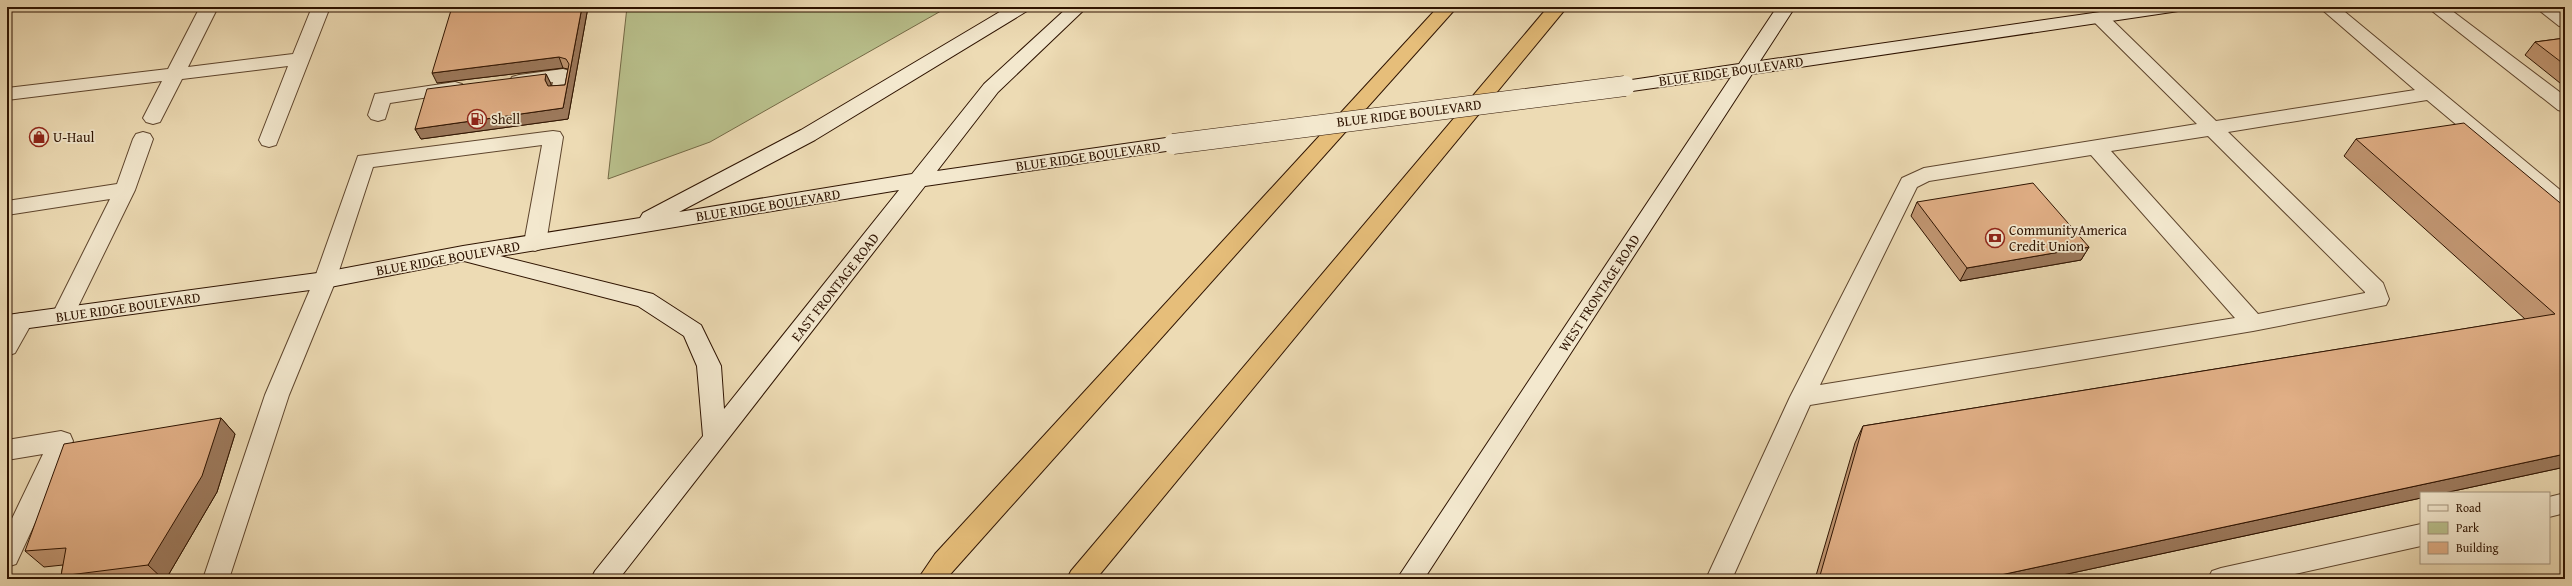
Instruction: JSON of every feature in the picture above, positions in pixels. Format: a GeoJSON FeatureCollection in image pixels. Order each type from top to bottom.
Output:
{"type":"FeatureCollection","features":[{"type":"Feature","properties":{"kind":"highway"},"geometry":{"type":"LineString","coordinates":[[931,579],[944,562],[1448,7]]}},
{"type":"Feature","properties":{"kind":"highway"},"geometry":{"type":"LineString","coordinates":[[1080,579],[1558,7]]}},
{"type":"Feature","properties":{"kind":"main road"},"geometry":{"type":"LineString","coordinates":[[153,118],[209,7]]}},
{"type":"Feature","properties":{"kind":"main road"},"geometry":{"type":"LineString","coordinates":[[269,140],[321,7]]}},
{"type":"Feature","properties":{"kind":"main road"},"geometry":{"type":"LineString","coordinates":[[632,228],[801,139],[1021,7]]}},
{"type":"Feature","properties":{"kind":"main road","name":"EAST FRONTAGE ROAD"},"geometry":{"type":"LineString","coordinates":[[604,579],[991,88],[1078,7]]}},
{"type":"Feature","properties":{"kind":"main road","name":"WEST FRONTAGE ROAD"},"geometry":{"type":"LineString","coordinates":[[1410,579],[1747,69],[1786,7]]}},
{"type":"Feature","properties":{"kind":"main road"},"geometry":{"type":"LineString","coordinates":[[2140,7],[2166,8]]}},
{"type":"Feature","properties":{"kind":"main road"},"geometry":{"type":"LineString","coordinates":[[2328,7],[2565,205]]}},
{"type":"Feature","properties":{"kind":"main road"},"geometry":{"type":"LineString","coordinates":[[2436,7],[2565,106]]}},
{"type":"Feature","properties":{"kind":"main road"},"geometry":{"type":"LineString","coordinates":[[2544,7],[2565,22]]}},
{"type":"Feature","properties":{"kind":"main road","name":"BLUE RIDGE BOULEVARD"},"geometry":{"type":"LineString","coordinates":[[14,322],[324,280],[463,254],[632,228],[919,180],[1173,144],[1625,86],[2166,8]]}},
{"type":"Feature","properties":{"kind":"main road"},"geometry":{"type":"LineString","coordinates":[[1802,397],[2253,323],[2378,299],[2375,289],[2099,17]]}},
{"type":"Feature","properties":{"kind":"main road"},"geometry":{"type":"LineString","coordinates":[[7,94],[175,73],[300,60]]}},
{"type":"Feature","properties":{"kind":"main road"},"geometry":{"type":"LineString","coordinates":[[500,83],[520,89],[563,75],[561,91]]}},
{"type":"Feature","properties":{"kind":"main road"},"geometry":{"type":"LineString","coordinates":[[378,115],[382,98],[471,86],[467,104]]}},
{"type":"Feature","properties":{"kind":"main road"},"geometry":{"type":"LineString","coordinates":[[417,111],[422,92]]}},
{"type":"Feature","properties":{"kind":"main road"},"geometry":{"type":"LineString","coordinates":[[1718,579],[1802,397],[1909,183],[1924,175],[2211,127],[2431,93]]}},
{"type":"Feature","properties":{"kind":"main road"},"geometry":{"type":"LineString","coordinates":[[216,579],[277,395],[324,280],[367,153],[555,129],[534,243]]}},
{"type":"Feature","properties":{"kind":"main road"},"geometry":{"type":"LineString","coordinates":[[63,315],[125,190],[143,139]]}},
{"type":"Feature","properties":{"kind":"main road"},"geometry":{"type":"LineString","coordinates":[[2095,146],[2253,323]]}},
{"type":"Feature","properties":{"kind":"main road"},"geometry":{"type":"LineString","coordinates":[[7,208],[125,190]]}},
{"type":"Feature","properties":{"kind":"main road"},"geometry":{"type":"LineString","coordinates":[[463,254],[645,300],[693,331],[709,366],[714,439]]}},
{"type":"Feature","properties":{"kind":"main road"},"geometry":{"type":"LineString","coordinates":[[7,347],[14,322]]}},
{"type":"Feature","properties":{"kind":"main road"},"geometry":{"type":"LineString","coordinates":[[7,450],[61,440],[7,556]]}},
{"type":"Feature","properties":{"kind":"main road"},"geometry":{"type":"LineString","coordinates":[[2550,507],[2565,503]]}},
{"type":"Feature","properties":{"kind":"main road"},"geometry":{"type":"LineString","coordinates":[[2221,579],[2420,535]]}},
{"type":"Feature","properties":{"kind":"green space"},"geometry":{"type":"Polygon","coordinates":[[[627,7],[948,7],[710,142],[608,179],[627,7]]]}},
{"type":"Feature","properties":{"kind":"building"},"geometry":{"type":"Polygon","coordinates":[[[452,7],[582,7],[563,108],[415,129],[427,89],[546,74],[545,80],[548,86],[565,85],[569,64],[566,59],[559,57],[432,73],[452,7]]]}},
{"type":"Feature","properties":{"kind":"building"},"geometry":{"type":"Polygon","coordinates":[[[2565,38],[2565,65],[2535,42],[2565,38]]]}},
{"type":"Feature","properties":{"kind":"building"},"geometry":{"type":"Polygon","coordinates":[[[2464,123],[2565,207],[2565,454],[1982,579],[1819,579],[1863,426],[2555,314],[2356,139],[2464,123]]]}},
{"type":"Feature","properties":{"kind":"building","name":"CommunityAmerica Credit Union"},"geometry":{"type":"Polygon","coordinates":[[[2033,183],[2089,247],[1967,268],[1917,202],[2033,183]]]}},
{"type":"Feature","properties":{"kind":"building"},"geometry":{"type":"Polygon","coordinates":[[[221,418],[202,476],[148,565],[61,576],[66,548],[25,551],[64,444],[221,418]]]}},
{"type":"Feature","properties":{"kind":"place","name":"Shell"},"geometry":{"type":"Point","coordinates":[477,119]}},
{"type":"Feature","properties":{"kind":"place","name":"U-Haul"},"geometry":{"type":"Point","coordinates":[39,137]}},
{"type":"Feature","properties":{"kind":"place","name":"CommunityAmerica Credit Union"},"geometry":{"type":"Point","coordinates":[1995,238]}}]}
